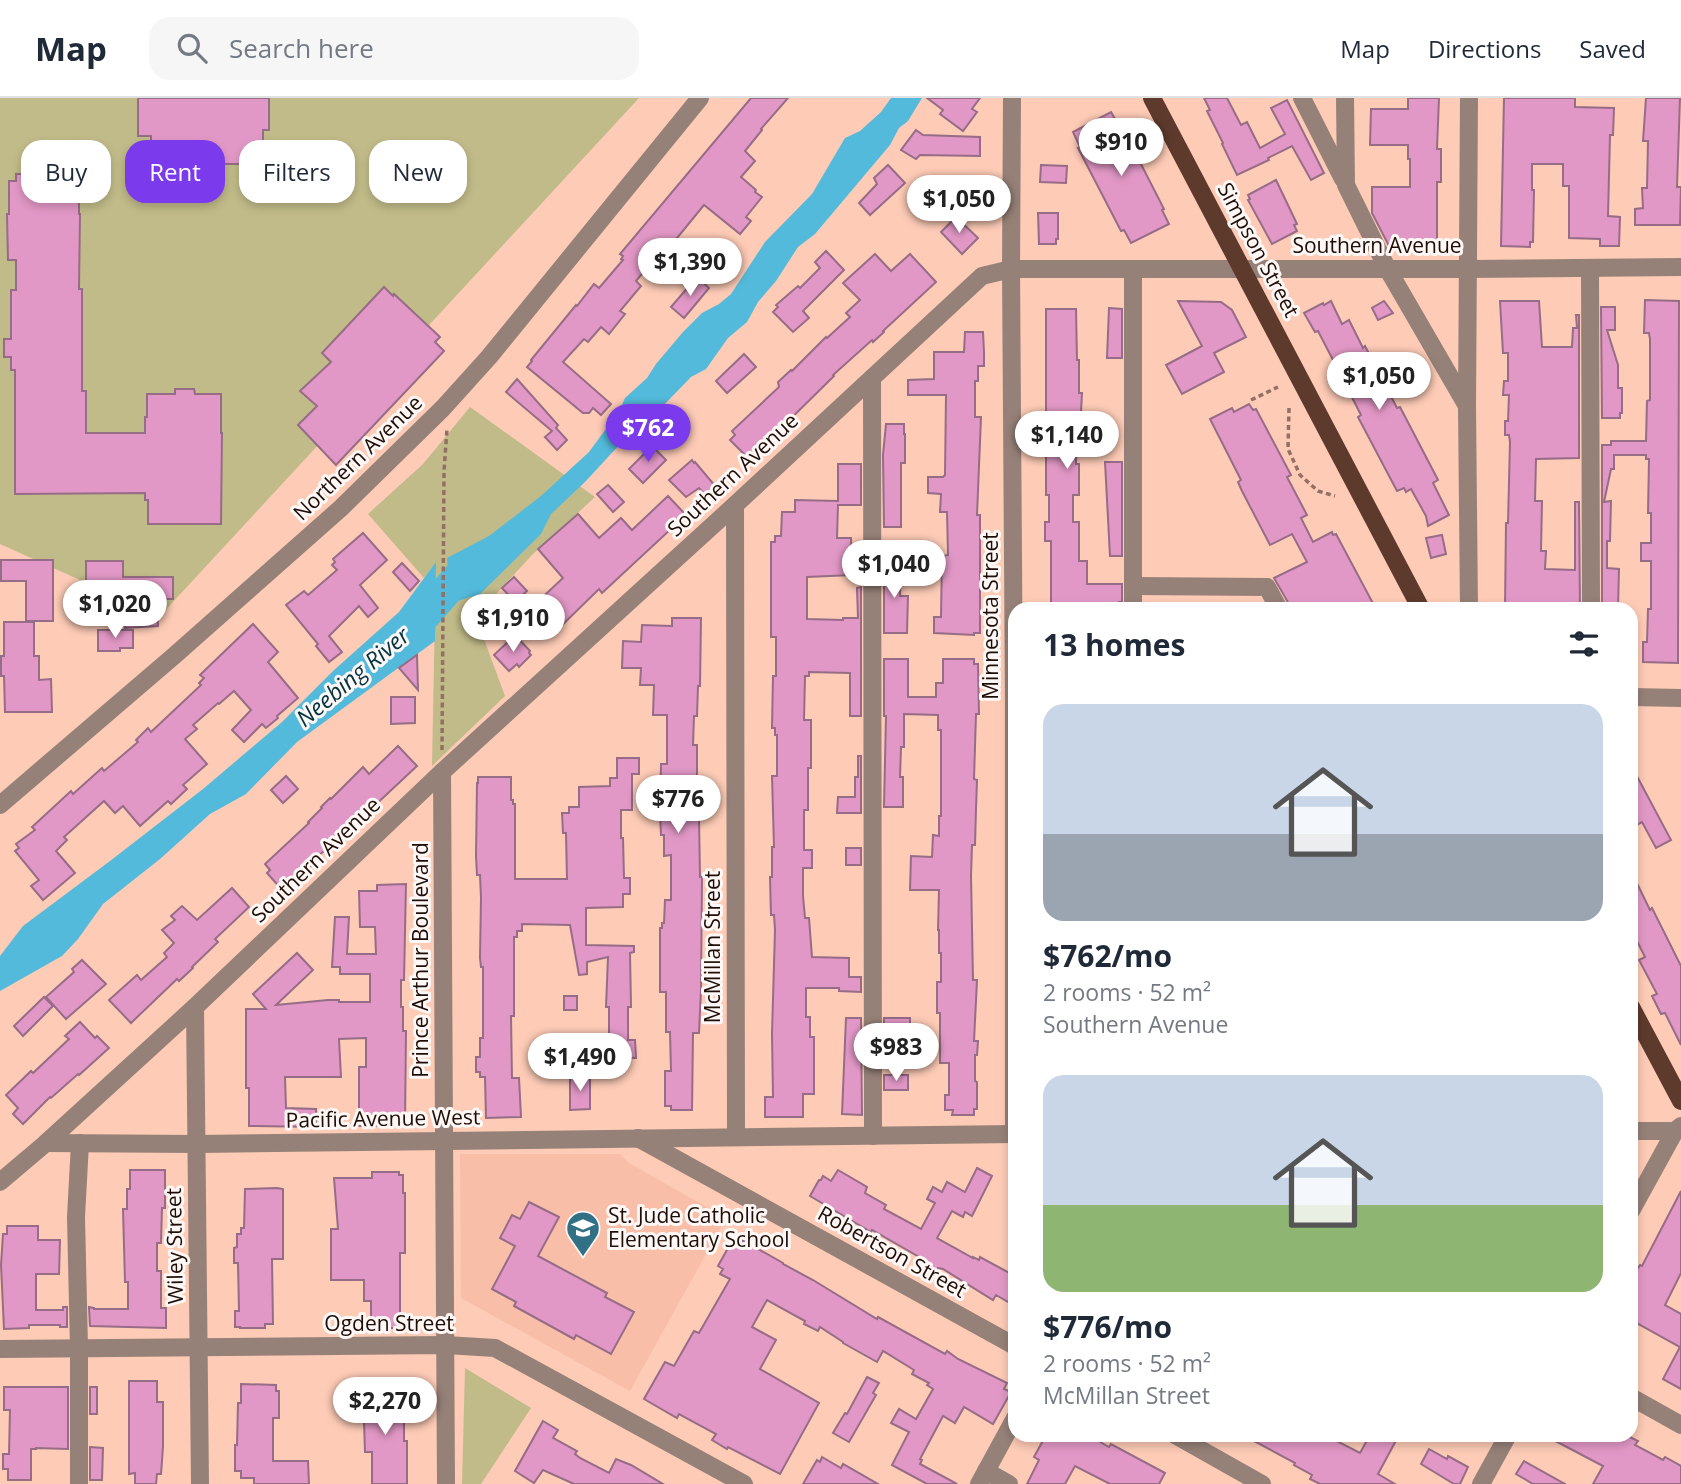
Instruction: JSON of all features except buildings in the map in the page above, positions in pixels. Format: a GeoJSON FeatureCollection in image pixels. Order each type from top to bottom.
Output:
{"type":"FeatureCollection","features":[{"type":"Feature","properties":{"kind":"main road","name":"Simpson Street"},"geometry":{"type":"LineString","coordinates":[[1152,98],[1416,602]]}},
{"type":"Feature","properties":{"kind":"main road"},"geometry":{"type":"LineString","coordinates":[[1638,1020],[1681,1101]]}},
{"type":"Feature","properties":{"kind":"street","name":"Northern Avenue"},"geometry":{"type":"LineString","coordinates":[[0,805],[330,517],[449,401],[489,357],[700,98]]}},
{"type":"Feature","properties":{"kind":"street","name":"Minnesota Street"},"geometry":{"type":"LineString","coordinates":[[1012,98],[1014,602]]}},
{"type":"Feature","properties":{"kind":"street"},"geometry":{"type":"LineString","coordinates":[[1302,98],[1387,268],[1467,406]]}},
{"type":"Feature","properties":{"kind":"street"},"geometry":{"type":"LineString","coordinates":[[1345,98],[1346,185]]}},
{"type":"Feature","properties":{"kind":"street"},"geometry":{"type":"LineString","coordinates":[[1469,98],[1469,602]]}},
{"type":"Feature","properties":{"kind":"street","name":"Southern Avenue"},"geometry":{"type":"LineString","coordinates":[[0,1182],[195,1007],[442,764],[735,505],[982,276],[1011,269],[1681,267]]}},
{"type":"Feature","properties":{"kind":"street"},"geometry":{"type":"LineString","coordinates":[[1591,268],[1591,602]]}},
{"type":"Feature","properties":{"kind":"street"},"geometry":{"type":"LineString","coordinates":[[1133,269],[1133,602]]}},
{"type":"Feature","properties":{"kind":"street"},"geometry":{"type":"LineString","coordinates":[[872,378],[873,1136]]}},
{"type":"Feature","properties":{"kind":"street","name":"McMillan Street"},"geometry":{"type":"LineString","coordinates":[[735,505],[736,1137]]}},
{"type":"Feature","properties":{"kind":"street"},"geometry":{"type":"LineString","coordinates":[[1133,586],[1267,587],[1275,602]]}},
{"type":"Feature","properties":{"kind":"street"},"geometry":{"type":"LineString","coordinates":[[1638,697],[1681,698]]}},
{"type":"Feature","properties":{"kind":"street","name":"Prince Arthur Boulevard"},"geometry":{"type":"LineString","coordinates":[[442,764],[446,1484]]}},
{"type":"Feature","properties":{"kind":"street","name":"Wiley Street"},"geometry":{"type":"LineString","coordinates":[[195,1007],[200,1484]]}},
{"type":"Feature","properties":{"kind":"street"},"geometry":{"type":"LineString","coordinates":[[1638,1131],[1678,1128]]}},
{"type":"Feature","properties":{"kind":"street"},"geometry":{"type":"LineString","coordinates":[[1638,1199],[1678,1128]]}},
{"type":"Feature","properties":{"kind":"street","name":"Pacific Avenue West"},"geometry":{"type":"LineString","coordinates":[[46,1143],[197,1144],[1008,1134]]}},
{"type":"Feature","properties":{"kind":"street","name":"Robertson Street"},"geometry":{"type":"LineString","coordinates":[[637,1138],[1008,1342]]}},
{"type":"Feature","properties":{"kind":"street"},"geometry":{"type":"LineString","coordinates":[[79,1484],[76,1217],[80,1143]]}},
{"type":"Feature","properties":{"kind":"street","name":"Ogden Street"},"geometry":{"type":"LineString","coordinates":[[0,1349],[446,1345],[495,1348],[744,1484]]}},
{"type":"Feature","properties":{"kind":"street"},"geometry":{"type":"LineString","coordinates":[[1638,1401],[1681,1425]]}},
{"type":"Feature","properties":{"kind":"street"},"geometry":{"type":"LineString","coordinates":[[1008,1431],[982,1477],[1009,1484]]}},
{"type":"Feature","properties":{"kind":"street"},"geometry":{"type":"LineString","coordinates":[[1187,1442],[1262,1484]]}},
{"type":"Feature","properties":{"kind":"street"},"geometry":{"type":"LineString","coordinates":[[1481,1484],[1504,1442]]}},
{"type":"Feature","properties":{"kind":"path"},"geometry":{"type":"LineString","coordinates":[[1251,400],[1278,387]]}},
{"type":"Feature","properties":{"kind":"path"},"geometry":{"type":"LineString","coordinates":[[442,764],[444,471],[449,401]]}},
{"type":"Feature","properties":{"kind":"path"},"geometry":{"type":"LineString","coordinates":[[1289,408],[1288,449],[1300,475],[1318,491],[1335,496]]}},
{"type":"Feature","properties":{"kind":"path"},"geometry":{"type":"LineString","coordinates":[[1282,452],[1288,449]]}},
{"type":"Feature","properties":{"kind":"shaded area"},"geometry":{"type":"Polygon","coordinates":[[[0,98],[639,98],[160,616],[0,544],[0,98]]]}},
{"type":"Feature","properties":{"kind":"shaded area"},"geometry":{"type":"Polygon","coordinates":[[[470,407],[595,497],[532,555],[496,594],[481,631],[505,696],[432,766],[436,563],[424,578],[368,514],[423,464],[470,407]]]}},
{"type":"Feature","properties":{"kind":"shaded area","name":"St. Jude Catholic Elementary School"},"geometry":{"type":"Polygon","coordinates":[[[460,1154],[620,1154],[629,1163],[726,1218],[630,1391],[461,1298],[460,1154]]]}},
{"type":"Feature","properties":{"kind":"shaded area"},"geometry":{"type":"Polygon","coordinates":[[[465,1368],[531,1408],[481,1484],[462,1484],[465,1368]]]}},
{"type":"Feature","properties":{"kind":"water"},"geometry":{"type":"Polygon","coordinates":[[[891,98],[922,98],[908,121],[899,128],[890,145],[815,234],[798,247],[776,281],[758,302],[747,322],[728,338],[706,369],[691,377],[643,429],[621,443],[551,514],[541,534],[480,594],[451,603],[447,558],[489,536],[541,496],[589,452],[619,411],[625,398],[647,378],[683,332],[702,313],[731,294],[765,242],[812,194],[845,138],[860,131],[881,112],[891,98]]]}},
{"type":"Feature","properties":{"kind":"water"},"geometry":{"type":"Polygon","coordinates":[[[436,562],[435,641],[297,742],[246,794],[210,814],[160,859],[103,904],[62,956],[0,991],[0,956],[23,926],[203,789],[282,722],[333,671],[399,612],[436,562]]]}},
{"type":"Feature","properties":{"kind":"waterway","name":"Neebing River"},"geometry":{"type":"LineString","coordinates":[[408,634],[462,573],[481,559]]}},
{"type":"Feature","properties":{"kind":"place","name":"St. Jude Catholic Elementary School"},"geometry":{"type":"Point","coordinates":[583,1258]}}]}
